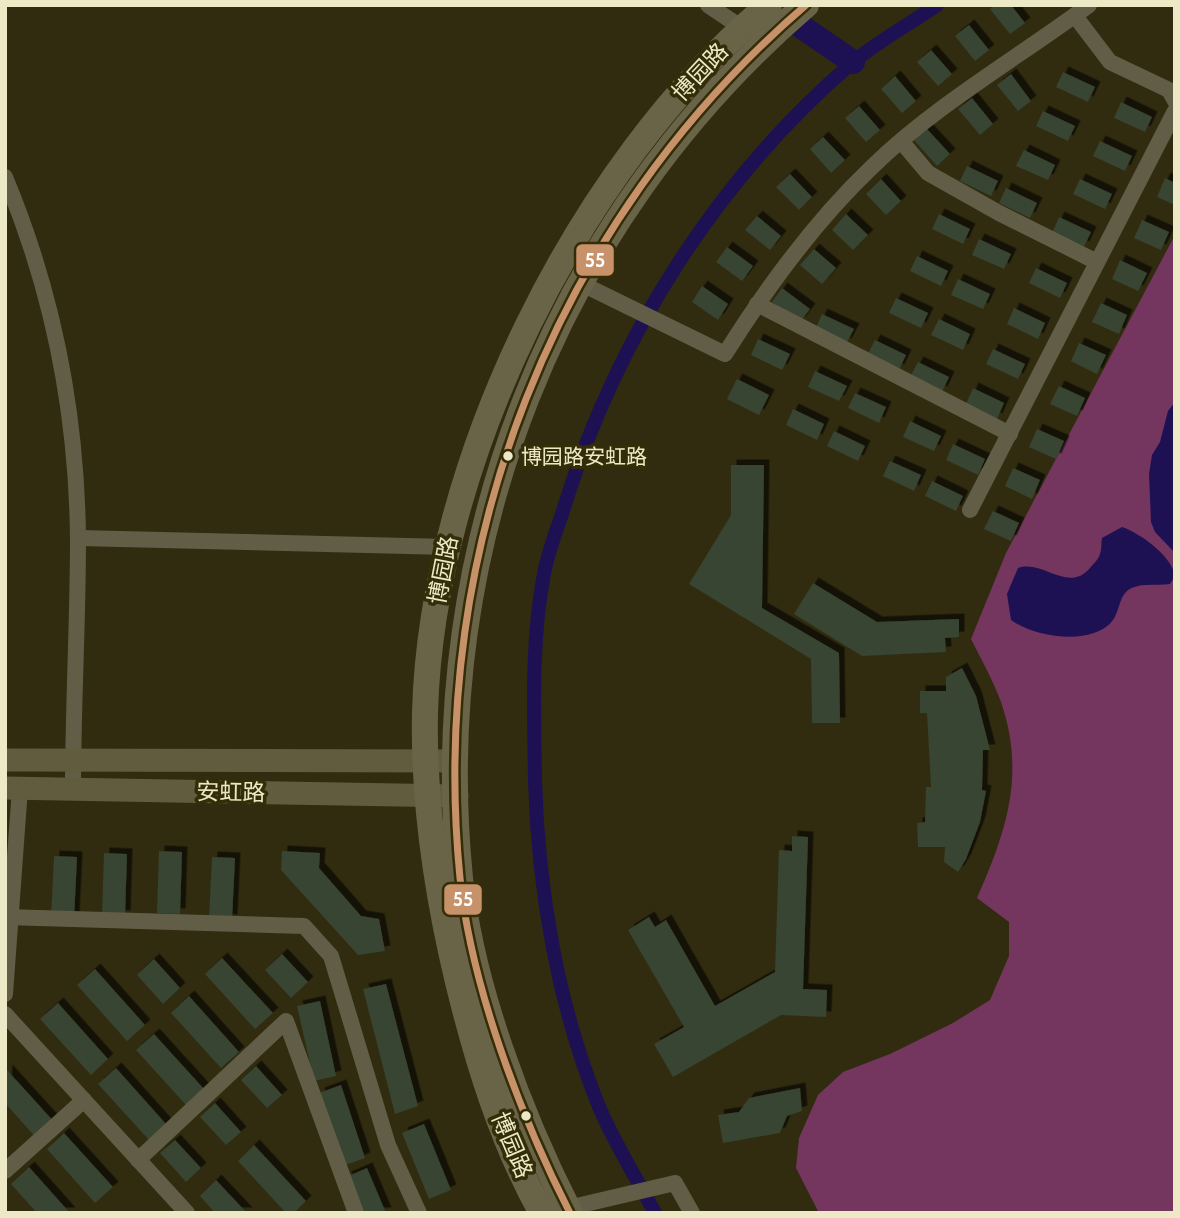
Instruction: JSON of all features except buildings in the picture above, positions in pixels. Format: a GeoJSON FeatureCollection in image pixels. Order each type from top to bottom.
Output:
{"type":"FeatureCollection","features":[{"type":"Feature","properties":{"kind":"main road","name":"博园路"},"geometry":{"type":"LineString","coordinates":[[542,1213],[509,1145],[467,1022],[447,935],[426,795],[425,709],[435,605],[454,516],[495,402],[519,346],[581,229],[676,97],[742,28],[768,5]]}},
{"type":"Feature","properties":{"kind":"main road","name":"博园路"},"geometry":{"type":"LineString","coordinates":[[569,1210],[536,1142],[511,1078],[470,940],[460,879],[455,761],[461,650],[474,570],[491,500],[519,416],[580,283],[632,200],[692,120],[730,74],[806,5]]}},
{"type":"Feature","properties":{"kind":"main road","name":"安虹路"},"geometry":{"type":"LineString","coordinates":[[5,760],[455,761]]}},
{"type":"Feature","properties":{"kind":"main road","name":"安虹路"},"geometry":{"type":"LineString","coordinates":[[13,788],[457,796]]}},
{"type":"Feature","properties":{"kind":"street"},"geometry":{"type":"LineString","coordinates":[[708,5],[742,28]]}},
{"type":"Feature","properties":{"kind":"street"},"geometry":{"type":"LineString","coordinates":[[580,283],[725,354],[794,253],[845,194],[901,141],[1089,5]]}},
{"type":"Feature","properties":{"kind":"street"},"geometry":{"type":"LineString","coordinates":[[1075,16],[1103,56],[1169,90],[1175,101]]}},
{"type":"Feature","properties":{"kind":"street"},"geometry":{"type":"LineString","coordinates":[[970,510],[1175,111]]}},
{"type":"Feature","properties":{"kind":"street"},"geometry":{"type":"LineString","coordinates":[[901,141],[928,173],[1007,217],[1097,262]]}},
{"type":"Feature","properties":{"kind":"street"},"geometry":{"type":"LineString","coordinates":[[5,177],[29,234],[56,333],[71,426],[78,538],[73,789]]}},
{"type":"Feature","properties":{"kind":"street"},"geometry":{"type":"LineString","coordinates":[[757,304],[1010,434]]}},
{"type":"Feature","properties":{"kind":"street"},"geometry":{"type":"LineString","coordinates":[[78,538],[448,547]]}},
{"type":"Feature","properties":{"kind":"street"},"geometry":{"type":"LineString","coordinates":[[5,994],[13,788]]}},
{"type":"Feature","properties":{"kind":"street"},"geometry":{"type":"LineString","coordinates":[[9,918],[304,926],[331,956],[388,1145],[419,1213]]}},
{"type":"Feature","properties":{"kind":"street"},"geometry":{"type":"LineString","coordinates":[[6,1016],[183,1211]]}},
{"type":"Feature","properties":{"kind":"street"},"geometry":{"type":"LineString","coordinates":[[138,1160],[286,1021],[356,1213]]}},
{"type":"Feature","properties":{"kind":"street"},"geometry":{"type":"LineString","coordinates":[[5,1171],[84,1100]]}},
{"type":"Feature","properties":{"kind":"street"},"geometry":{"type":"LineString","coordinates":[[569,1210],[675,1183],[692,1213]]}},
{"type":"Feature","properties":{"kind":"shaded area"},"geometry":{"type":"Polygon","coordinates":[[[1175,235],[1175,1213],[819,1213],[796,1168],[799,1138],[818,1095],[843,1072],[890,1054],[953,1023],[990,1000],[1009,956],[1009,922],[977,898],[1004,826],[1012,779],[1012,754],[1001,702],[971,639],[1006,553],[1175,235]]]}},
{"type":"Feature","properties":{"kind":"shaded area"},"geometry":{"type":"Polygon","coordinates":[[[1175,402],[1175,553],[1155,532],[1151,522],[1149,474],[1152,455],[1160,442],[1168,411],[1175,402]]]}},
{"type":"Feature","properties":{"kind":"shaded area"},"geometry":{"type":"Polygon","coordinates":[[[1122,527],[1137,534],[1162,553],[1173,568],[1175,576],[1170,584],[1131,588],[1122,597],[1113,620],[1092,634],[1048,635],[1011,620],[1007,594],[1018,568],[1027,566],[1073,578],[1082,575],[1098,558],[1102,538],[1122,527]]]}},
{"type":"Feature","properties":{"kind":"waterway"},"geometry":{"type":"LineString","coordinates":[[655,1213],[600,1109],[573,1030],[553,948],[541,863],[535,780],[535,651],[546,565],[588,439],[614,378],[644,319],[679,262],[758,156],[803,108],[852,63],[937,5]]}},
{"type":"Feature","properties":{"kind":"waterway"},"geometry":{"type":"LineString","coordinates":[[777,10],[853,62]]}},
{"type":"Feature","properties":{"kind":"transit line","name":"55"},"geometry":{"type":"LineString","coordinates":[[570,1213],[534,1135],[501,1050],[475,962],[466,919],[460,878],[455,755],[465,633],[489,514],[526,399],[577,289],[641,186],[717,91],[806,5]]}},
{"type":"Feature","properties":{"kind":"place","name":"博园路安虹路"},"geometry":{"type":"Point","coordinates":[508,456]}}]}
